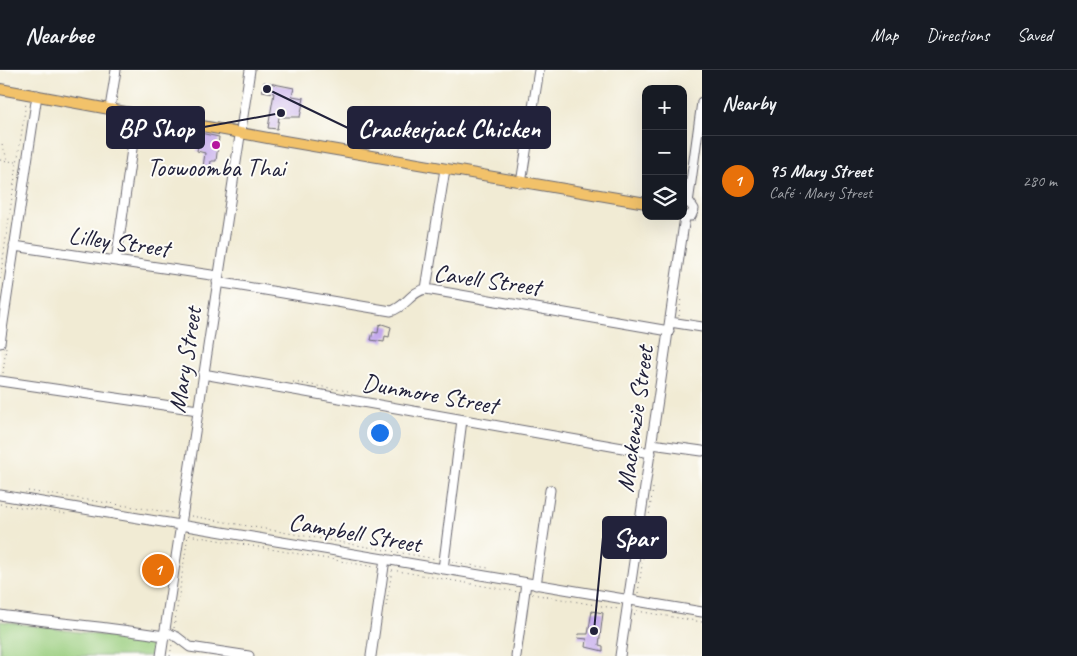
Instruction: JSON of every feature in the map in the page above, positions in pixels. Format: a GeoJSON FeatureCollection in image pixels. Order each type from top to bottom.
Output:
{"type":"FeatureCollection","features":[{"type":"Feature","properties":{"kind":"main road"},"geometry":{"type":"LineString","coordinates":[[0,89],[37,94],[240,134],[642,202]]}},
{"type":"Feature","properties":{"kind":"street"},"geometry":{"type":"LineString","coordinates":[[110,108],[116,70]]}},
{"type":"Feature","properties":{"kind":"street","name":"Mary Street"},"geometry":{"type":"LineString","coordinates":[[161,656],[168,634],[181,524],[250,70]]}},
{"type":"Feature","properties":{"kind":"street"},"geometry":{"type":"LineString","coordinates":[[521,183],[539,70]]}},
{"type":"Feature","properties":{"kind":"street"},"geometry":{"type":"LineString","coordinates":[[0,343],[3,281],[14,246],[37,94]]}},
{"type":"Feature","properties":{"kind":"street"},"geometry":{"type":"LineString","coordinates":[[687,197],[701,119],[702,102]]}},
{"type":"Feature","properties":{"kind":"street"},"geometry":{"type":"LineString","coordinates":[[116,261],[137,114]]}},
{"type":"Feature","properties":{"kind":"street"},"geometry":{"type":"LineString","coordinates":[[426,289],[445,169]]}},
{"type":"Feature","properties":{"kind":"street"},"geometry":{"type":"LineString","coordinates":[[687,204],[698,212]]}},
{"type":"Feature","properties":{"kind":"street","name":"Mackenzie Street"},"geometry":{"type":"LineString","coordinates":[[620,656],[633,602],[651,448],[672,326],[684,220]]}},
{"type":"Feature","properties":{"kind":"street","name":"Lilley Street"},"geometry":{"type":"LineString","coordinates":[[14,246],[218,279]]}},
{"type":"Feature","properties":{"kind":"street","name":"Cavell Street"},"geometry":{"type":"LineString","coordinates":[[218,279],[391,311],[402,306],[415,292],[426,289],[672,326],[702,327]]}},
{"type":"Feature","properties":{"kind":"street","name":"Dunmore Street"},"geometry":{"type":"LineString","coordinates":[[203,374],[462,420],[651,448],[702,451]]}},
{"type":"Feature","properties":{"kind":"street"},"geometry":{"type":"LineString","coordinates":[[0,382],[198,410]]}},
{"type":"Feature","properties":{"kind":"street"},"geometry":{"type":"LineString","coordinates":[[444,565],[462,420]]}},
{"type":"Feature","properties":{"kind":"street"},"geometry":{"type":"LineString","coordinates":[[536,585],[550,490]]}},
{"type":"Feature","properties":{"kind":"street","name":"Campbell Street"},"geometry":{"type":"LineString","coordinates":[[0,496],[181,524],[385,559],[444,565],[526,588],[536,585],[702,612]]}},
{"type":"Feature","properties":{"kind":"street"},"geometry":{"type":"LineString","coordinates":[[371,656],[385,559]]}},
{"type":"Feature","properties":{"kind":"street"},"geometry":{"type":"LineString","coordinates":[[516,656],[526,588]]}},
{"type":"Feature","properties":{"kind":"street"},"geometry":{"type":"LineString","coordinates":[[0,615],[168,634],[190,647],[249,656]]}},
{"type":"Feature","properties":{"kind":"path"},"geometry":{"type":"LineString","coordinates":[[3,281],[26,102]]}},
{"type":"Feature","properties":{"kind":"path"},"geometry":{"type":"LineString","coordinates":[[2,144],[8,161]]}},
{"type":"Feature","properties":{"kind":"path"},"geometry":{"type":"LineString","coordinates":[[0,160],[17,162]]}},
{"type":"Feature","properties":{"kind":"path"},"geometry":{"type":"LineString","coordinates":[[672,326],[682,289]]}},
{"type":"Feature","properties":{"kind":"path"},"geometry":{"type":"LineString","coordinates":[[633,602],[653,488]]}},
{"type":"Feature","properties":{"kind":"path"},"geometry":{"type":"LineString","coordinates":[[19,490],[174,513]]}},
{"type":"Feature","properties":{"kind":"path"},"geometry":{"type":"LineString","coordinates":[[191,516],[444,565],[491,569]]}},
{"type":"Feature","properties":{"kind":"path"},"geometry":{"type":"LineString","coordinates":[[170,656],[168,634],[188,535],[384,569],[526,588],[619,609]]}},
{"type":"Feature","properties":{"kind":"path"},"geometry":{"type":"LineString","coordinates":[[634,615],[637,611],[702,622]]}},
{"type":"Feature","properties":{"kind":"green space"},"geometry":{"type":"Polygon","coordinates":[[[0,621],[150,642],[153,647],[152,656],[0,656],[0,621]]]}},
{"type":"Feature","properties":{"kind":"building"},"geometry":{"type":"Polygon","coordinates":[[[264,82],[294,88],[292,96],[304,98],[300,117],[279,117],[277,129],[268,128],[274,93],[262,91],[264,82]]]}},
{"type":"Feature","properties":{"kind":"building"},"geometry":{"type":"Polygon","coordinates":[[[200,133],[219,137],[216,161],[211,161],[210,167],[203,167],[205,153],[197,151],[200,133]]]}},
{"type":"Feature","properties":{"kind":"building"},"geometry":{"type":"Polygon","coordinates":[[[379,325],[391,327],[389,337],[385,336],[384,342],[371,340],[373,332],[378,333],[379,325]]]}},
{"type":"Feature","properties":{"kind":"building"},"geometry":{"type":"Polygon","coordinates":[[[152,566],[167,569],[166,576],[150,574],[152,566]]]}},
{"type":"Feature","properties":{"kind":"building"},"geometry":{"type":"Polygon","coordinates":[[[592,611],[603,613],[599,645],[603,646],[603,651],[586,647],[587,639],[578,638],[579,634],[588,634],[592,611]]]}},
{"type":"Feature","properties":{"kind":"place","name":"Crackerjack Chicken"},"geometry":{"type":"Point","coordinates":[267,89]}},
{"type":"Feature","properties":{"kind":"place","name":"BP Shop"},"geometry":{"type":"Point","coordinates":[281,113]}},
{"type":"Feature","properties":{"kind":"place","name":"Toowoomba Thai"},"geometry":{"type":"Point","coordinates":[216,145]}},
{"type":"Feature","properties":{"kind":"place","name":"95 Mary Street"},"geometry":{"type":"Point","coordinates":[158,570]}},
{"type":"Feature","properties":{"kind":"place","name":"Spar"},"geometry":{"type":"Point","coordinates":[594,631]}}]}
